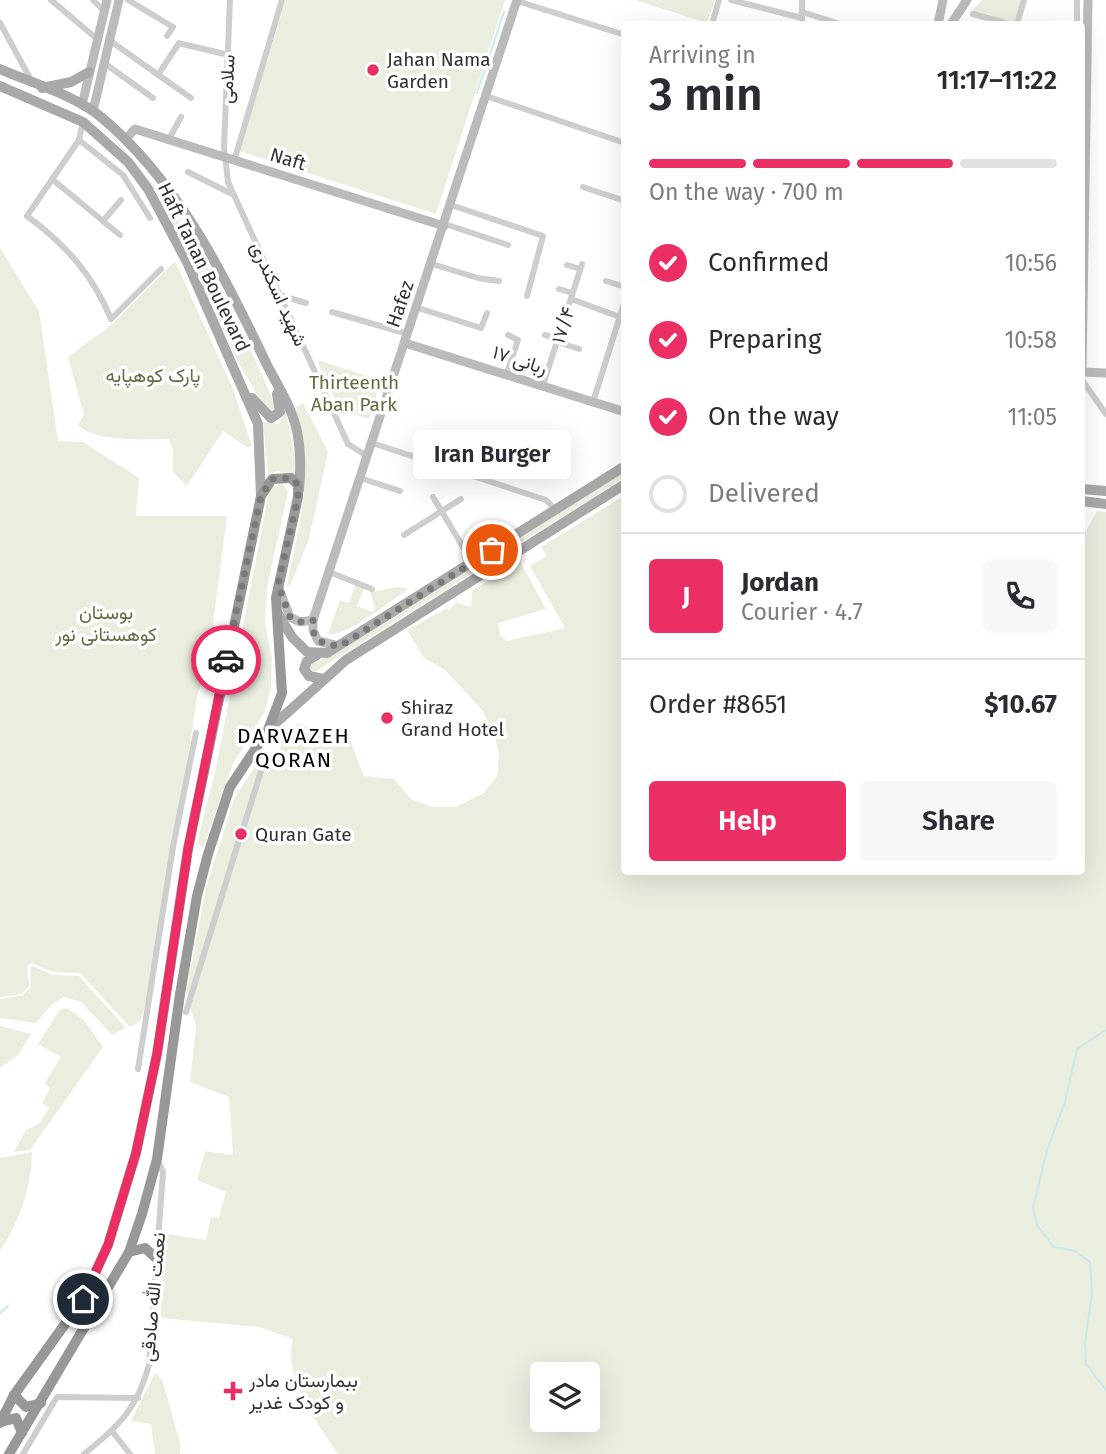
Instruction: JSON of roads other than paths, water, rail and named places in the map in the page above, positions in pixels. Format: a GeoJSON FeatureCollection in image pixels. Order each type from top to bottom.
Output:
{"type":"FeatureCollection","features":[{"type":"Feature","properties":{"kind":"highway"},"geometry":{"type":"LineString","coordinates":[[0,1423],[14,1395],[83,1299],[108,1245],[136,1153],[151,1081],[188,849],[261,496],[272,479],[291,478],[298,485],[298,497],[278,584],[277,612],[283,687],[268,730],[230,788],[215,828],[197,896],[157,1159],[129,1252],[9,1454]]}},
{"type":"Feature","properties":{"kind":"highway"},"geometry":{"type":"LineString","coordinates":[[129,1252],[145,1248],[156,1258]]}},
{"type":"Feature","properties":{"kind":"highway"},"geometry":{"type":"LineString","coordinates":[[14,1395],[26,1407],[41,1403]]}},
{"type":"Feature","properties":{"kind":"highway"},"geometry":{"type":"LineString","coordinates":[[0,1423],[16,1418],[22,1433]]}},
{"type":"Feature","properties":{"kind":"main road"},"geometry":{"type":"LineString","coordinates":[[82,105],[107,0]]}},
{"type":"Feature","properties":{"kind":"main road"},"geometry":{"type":"LineString","coordinates":[[93,111],[119,0]]}},
{"type":"Feature","properties":{"kind":"main road","name":"Hafez"},"geometry":{"type":"LineString","coordinates":[[313,620],[418,309],[517,0]]}},
{"type":"Feature","properties":{"kind":"main road"},"geometry":{"type":"LineString","coordinates":[[953,21],[967,0]]}},
{"type":"Feature","properties":{"kind":"main road"},"geometry":{"type":"LineString","coordinates":[[1085,185],[1088,0]]}},
{"type":"Feature","properties":{"kind":"main road"},"geometry":{"type":"LineString","coordinates":[[938,21],[939,1]]}},
{"type":"Feature","properties":{"kind":"main road"},"geometry":{"type":"LineString","coordinates":[[100,28],[110,35]]}},
{"type":"Feature","properties":{"kind":"main road","name":"Haft Tanan Boulevard"},"geometry":{"type":"LineString","coordinates":[[0,69],[93,111],[126,139],[166,188],[208,253],[297,429],[300,451],[298,497]]}},
{"type":"Feature","properties":{"kind":"main road"},"geometry":{"type":"LineString","coordinates":[[37,86],[71,82],[89,72]]}},
{"type":"Feature","properties":{"kind":"main road","name":"Haft Tanan Boulevard"},"geometry":{"type":"LineString","coordinates":[[0,86],[83,122],[128,162],[161,210],[258,424],[261,496]]}},
{"type":"Feature","properties":{"kind":"main road","name":"Naft"},"geometry":{"type":"LineString","coordinates":[[126,139],[135,129],[445,225]]}},
{"type":"Feature","properties":{"kind":"main road","name":"ربانی ۱۷"},"geometry":{"type":"LineString","coordinates":[[406,338],[621,411]]}},
{"type":"Feature","properties":{"kind":"main road"},"geometry":{"type":"LineString","coordinates":[[1085,370],[1106,373]]}},
{"type":"Feature","properties":{"kind":"main road"},"geometry":{"type":"LineString","coordinates":[[243,386],[265,415],[277,416],[281,407],[271,373]]}},
{"type":"Feature","properties":{"kind":"main road"},"geometry":{"type":"LineString","coordinates":[[323,679],[309,676],[304,670],[307,661],[340,646],[621,469]]}},
{"type":"Feature","properties":{"kind":"main road"},"geometry":{"type":"LineString","coordinates":[[268,730],[323,679],[393,629],[621,486]]}},
{"type":"Feature","properties":{"kind":"main road"},"geometry":{"type":"LineString","coordinates":[[1085,489],[1106,491]]}},
{"type":"Feature","properties":{"kind":"main road"},"geometry":{"type":"LineString","coordinates":[[1085,501],[1106,503]]}},
{"type":"Feature","properties":{"kind":"main road"},"geometry":{"type":"LineString","coordinates":[[278,584],[290,617],[300,622],[313,620],[313,630],[318,641],[340,646]]}},
{"type":"Feature","properties":{"kind":"main road"},"geometry":{"type":"LineString","coordinates":[[277,612],[299,645],[307,652],[317,655]]}},
{"type":"Feature","properties":{"kind":"street"},"geometry":{"type":"LineString","coordinates":[[51,0],[97,39]]}},
{"type":"Feature","properties":{"kind":"street"},"geometry":{"type":"LineString","coordinates":[[93,0],[104,11]]}},
{"type":"Feature","properties":{"kind":"street","name":"سلامی"},"geometry":{"type":"LineString","coordinates":[[229,160],[230,0]]}},
{"type":"Feature","properties":{"kind":"street"},"geometry":{"type":"LineString","coordinates":[[229,160],[282,0]]}},
{"type":"Feature","properties":{"kind":"street"},"geometry":{"type":"LineString","coordinates":[[517,0],[621,34]]}},
{"type":"Feature","properties":{"kind":"street"},"geometry":{"type":"LineString","coordinates":[[713,21],[719,0]]}},
{"type":"Feature","properties":{"kind":"street"},"geometry":{"type":"LineString","coordinates":[[731,0],[822,21]]}},
{"type":"Feature","properties":{"kind":"street"},"geometry":{"type":"LineString","coordinates":[[802,0],[802,18]]}},
{"type":"Feature","properties":{"kind":"street"},"geometry":{"type":"LineString","coordinates":[[1018,21],[1024,0]]}},
{"type":"Feature","properties":{"kind":"street"},"geometry":{"type":"LineString","coordinates":[[1077,0],[1077,21]]}},
{"type":"Feature","properties":{"kind":"street"},"geometry":{"type":"LineString","coordinates":[[132,1],[173,27],[167,36]]}},
{"type":"Feature","properties":{"kind":"street"},"geometry":{"type":"LineString","coordinates":[[973,14],[998,21]]}},
{"type":"Feature","properties":{"kind":"street"},"geometry":{"type":"LineString","coordinates":[[0,23],[37,86]]}},
{"type":"Feature","properties":{"kind":"street"},"geometry":{"type":"LineString","coordinates":[[110,35],[158,75],[191,98]]}},
{"type":"Feature","properties":{"kind":"street"},"geometry":{"type":"LineString","coordinates":[[158,75],[181,43],[229,55]]}},
{"type":"Feature","properties":{"kind":"street"},"geometry":{"type":"LineString","coordinates":[[104,63],[153,98]]}},
{"type":"Feature","properties":{"kind":"street"},"geometry":{"type":"LineString","coordinates":[[486,96],[621,142]]}},
{"type":"Feature","properties":{"kind":"street"},"geometry":{"type":"LineString","coordinates":[[169,141],[181,117]]}},
{"type":"Feature","properties":{"kind":"street"},"geometry":{"type":"LineString","coordinates":[[83,122],[79,140],[27,216],[59,239],[80,264],[101,294],[111,319],[160,270]]}},
{"type":"Feature","properties":{"kind":"street"},"geometry":{"type":"LineString","coordinates":[[79,140],[123,174],[150,218]]}},
{"type":"Feature","properties":{"kind":"street","name":"شهید اسکندری"},"geometry":{"type":"LineString","coordinates":[[229,160],[228,182],[348,444],[367,456]]}},
{"type":"Feature","properties":{"kind":"street"},"geometry":{"type":"LineString","coordinates":[[188,172],[234,195]]}},
{"type":"Feature","properties":{"kind":"street"},"geometry":{"type":"LineString","coordinates":[[52,179],[120,235]]}},
{"type":"Feature","properties":{"kind":"street"},"geometry":{"type":"LineString","coordinates":[[583,187],[621,200]]}},
{"type":"Feature","properties":{"kind":"street"},"geometry":{"type":"LineString","coordinates":[[103,221],[121,200]]}},
{"type":"Feature","properties":{"kind":"street"},"geometry":{"type":"LineString","coordinates":[[451,205],[543,236],[527,296]]}},
{"type":"Feature","properties":{"kind":"street"},"geometry":{"type":"LineString","coordinates":[[445,225],[508,244]]}},
{"type":"Feature","properties":{"kind":"street"},"geometry":{"type":"LineString","coordinates":[[432,264],[478,278],[499,281]]}},
{"type":"Feature","properties":{"kind":"street","name":"۱۷/۴"},"geometry":{"type":"LineString","coordinates":[[543,385],[581,267],[566,265]]}},
{"type":"Feature","properties":{"kind":"street"},"geometry":{"type":"LineString","coordinates":[[606,281],[621,286]]}},
{"type":"Feature","properties":{"kind":"street"},"geometry":{"type":"LineString","coordinates":[[559,289],[620,317]]}},
{"type":"Feature","properties":{"kind":"street"},"geometry":{"type":"LineString","coordinates":[[279,295],[306,303]]}},
{"type":"Feature","properties":{"kind":"street"},"geometry":{"type":"LineString","coordinates":[[418,309],[481,328],[487,313]]}},
{"type":"Feature","properties":{"kind":"street"},"geometry":{"type":"LineString","coordinates":[[332,312],[406,338]]}},
{"type":"Feature","properties":{"kind":"street"},"geometry":{"type":"LineString","coordinates":[[593,402],[621,314]]}},
{"type":"Feature","properties":{"kind":"street"},"geometry":{"type":"LineString","coordinates":[[507,373],[517,340],[508,335]]}},
{"type":"Feature","properties":{"kind":"street"},"geometry":{"type":"LineString","coordinates":[[545,335],[579,349]]}},
{"type":"Feature","properties":{"kind":"street"},"geometry":{"type":"LineString","coordinates":[[1085,383],[1102,402],[1106,414]]}},
{"type":"Feature","properties":{"kind":"street"},"geometry":{"type":"LineString","coordinates":[[372,443],[546,500],[556,510]]}},
{"type":"Feature","properties":{"kind":"street"},"geometry":{"type":"LineString","coordinates":[[360,478],[400,491]]}},
{"type":"Feature","properties":{"kind":"street"},"geometry":{"type":"LineString","coordinates":[[433,497],[472,562]]}},
{"type":"Feature","properties":{"kind":"street"},"geometry":{"type":"LineString","coordinates":[[404,535],[461,499]]}},
{"type":"Feature","properties":{"kind":"street"},"geometry":{"type":"LineString","coordinates":[[329,572],[372,589]]}},
{"type":"Feature","properties":{"kind":"street"},"geometry":{"type":"LineString","coordinates":[[138,1069],[173,847],[196,733]]}},
{"type":"Feature","properties":{"kind":"street"},"geometry":{"type":"LineString","coordinates":[[186,1012],[261,771]]}},
{"type":"Feature","properties":{"kind":"street","name":"نعمت الله صادقی"},"geometry":{"type":"LineString","coordinates":[[84,1454],[127,1416],[138,1398],[149,1365],[163,1172],[157,1159]]}},
{"type":"Feature","properties":{"kind":"street"},"geometry":{"type":"LineString","coordinates":[[23,1454],[57,1397],[138,1398]]}},
{"type":"Feature","properties":{"kind":"street"},"geometry":{"type":"LineString","coordinates":[[112,1431],[130,1454]]}},
{"type":"Feature","properties":{"kind":"waterway"},"geometry":{"type":"LineString","coordinates":[[477,93],[504,12]]}},
{"type":"Feature","properties":{"kind":"waterway"},"geometry":{"type":"LineString","coordinates":[[1106,1030],[1077,1049],[1065,1102],[1047,1150],[1033,1208],[1037,1225],[1054,1247],[1075,1251],[1090,1262],[1092,1294],[1085,1343],[1086,1364],[1106,1390]]}},
{"type":"Feature","properties":{"kind":"waterway"},"geometry":{"type":"LineString","coordinates":[[0,1313],[8,1306]]}},
{"type":"Feature","properties":{"kind":"place","name":"Jahan Nama Garden"},"geometry":{"type":"Point","coordinates":[373,70]}},
{"type":"Feature","properties":{"kind":"place","name":"Iran Burger"},"geometry":{"type":"Point","coordinates":[492,550]}},
{"type":"Feature","properties":{"kind":"place","name":"Shiraz Grand Hotel"},"geometry":{"type":"Point","coordinates":[387,718]}},
{"type":"Feature","properties":{"kind":"place","name":"Quran Gate"},"geometry":{"type":"Point","coordinates":[241,834]}},
{"type":"Feature","properties":{"kind":"place","name":"ببمارستان مادر و کودک غدیر"},"geometry":{"type":"Point","coordinates":[233,1391]}},
{"type":"Feature","properties":{"kind":"district","name":"DARVAZEH QORAN"},"geometry":{"type":"Point","coordinates":[294,748]}},
{"type":"Feature","properties":{"kind":"park label","name":"پارک کوهپایه"},"geometry":{"type":"Point","coordinates":[153,375]}},
{"type":"Feature","properties":{"kind":"park label","name":"Thirteenth Aban Park"},"geometry":{"type":"Point","coordinates":[354,393]}},
{"type":"Feature","properties":{"kind":"park label","name":"بوستان کوهستانی نور"},"geometry":{"type":"Point","coordinates":[106,623]}}]}
